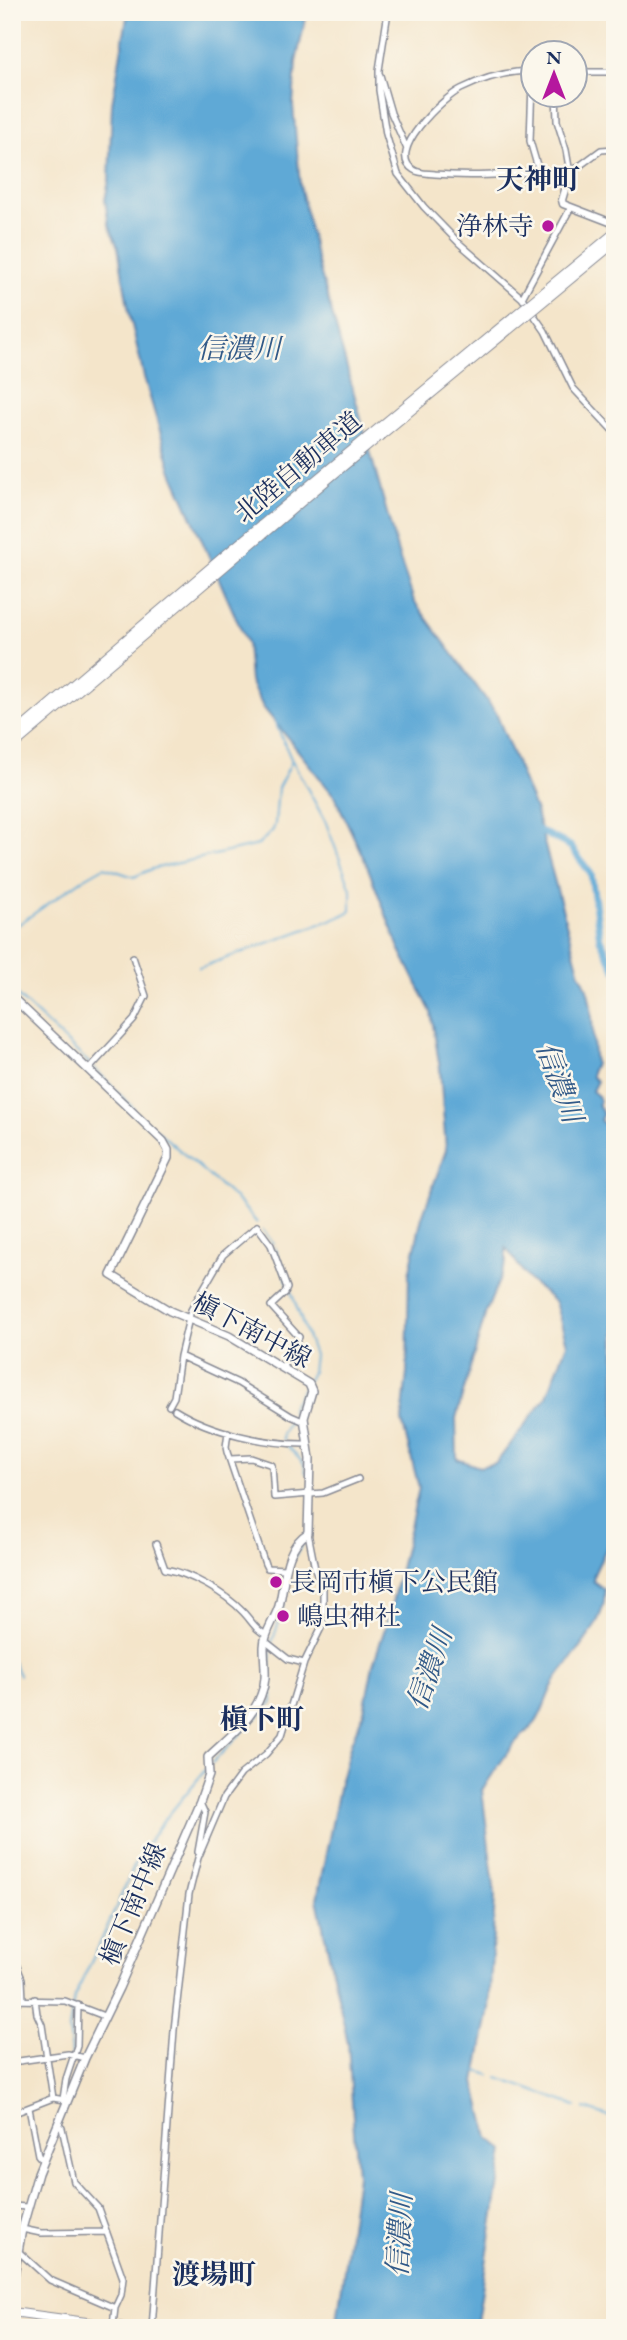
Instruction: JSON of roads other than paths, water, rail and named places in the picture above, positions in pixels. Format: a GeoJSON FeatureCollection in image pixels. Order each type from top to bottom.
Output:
{"type":"FeatureCollection","features":[{"type":"Feature","properties":{"kind":"highway","name":"北陸自動車道"},"geometry":{"type":"LineString","coordinates":[[12,746],[227,554],[615,233]]}},
{"type":"Feature","properties":{"kind":"highway","name":"北陸自動車道"},"geometry":{"type":"LineString","coordinates":[[12,737],[59,702],[615,242]]}},
{"type":"Feature","properties":{"kind":"highway"},"geometry":{"type":"LineString","coordinates":[[12,2312],[131,2328]]}},
{"type":"Feature","properties":{"kind":"main road","name":"槇下南中線"},"geometry":{"type":"LineString","coordinates":[[12,997],[163,1141],[168,1150],[168,1158],[111,1275],[163,1307],[229,1336],[311,1387],[311,1396],[304,1414],[308,1444],[309,1533],[301,1538],[285,1569],[279,1606],[266,1638],[267,1671],[260,1699],[239,1727],[208,1757],[209,1775],[200,1801],[123,1979],[66,2100],[43,2161],[15,2250],[12,2287]]}},
{"type":"Feature","properties":{"kind":"street"},"geometry":{"type":"LineString","coordinates":[[388,12],[379,70],[382,116],[398,174],[431,215],[522,298],[545,331],[573,388],[615,433]]}},
{"type":"Feature","properties":{"kind":"street"},"geometry":{"type":"LineString","coordinates":[[379,70],[391,113],[406,147],[408,165],[419,172],[473,176],[563,170],[570,173]]}},
{"type":"Feature","properties":{"kind":"street"},"geometry":{"type":"LineString","coordinates":[[588,72],[615,72]]}},
{"type":"Feature","properties":{"kind":"street"},"geometry":{"type":"LineString","coordinates":[[406,147],[433,111],[458,90],[501,75],[518,73]]}},
{"type":"Feature","properties":{"kind":"street"},"geometry":{"type":"LineString","coordinates":[[532,108],[530,141],[539,172]]}},
{"type":"Feature","properties":{"kind":"street"},"geometry":{"type":"LineString","coordinates":[[557,108],[557,121],[570,173],[562,202],[570,209],[615,224]]}},
{"type":"Feature","properties":{"kind":"street"},"geometry":{"type":"LineString","coordinates":[[570,173],[601,150],[615,149]]}},
{"type":"Feature","properties":{"kind":"street"},"geometry":{"type":"LineString","coordinates":[[522,298],[570,209]]}},
{"type":"Feature","properties":{"kind":"street"},"geometry":{"type":"LineString","coordinates":[[615,373],[612,376],[615,380]]}},
{"type":"Feature","properties":{"kind":"street"},"geometry":{"type":"LineString","coordinates":[[89,1069],[134,1020],[146,996],[133,957]]}},
{"type":"Feature","properties":{"kind":"street"},"geometry":{"type":"LineString","coordinates":[[169,1406],[174,1397],[188,1318],[225,1252],[257,1226],[271,1245],[287,1288],[271,1306],[299,1337],[282,1368]]}},
{"type":"Feature","properties":{"kind":"street"},"geometry":{"type":"LineString","coordinates":[[180,1356],[238,1382],[305,1422]]}},
{"type":"Feature","properties":{"kind":"street"},"geometry":{"type":"LineString","coordinates":[[175,1410],[228,1432],[264,1441],[308,1444]]}},
{"type":"Feature","properties":{"kind":"street"},"geometry":{"type":"LineString","coordinates":[[228,1432],[226,1447],[265,1564],[267,1568],[285,1569]]}},
{"type":"Feature","properties":{"kind":"street"},"geometry":{"type":"LineString","coordinates":[[230,1459],[251,1458],[272,1465],[274,1497],[327,1492],[358,1479]]}},
{"type":"Feature","properties":{"kind":"street"},"geometry":{"type":"LineString","coordinates":[[198,1858],[230,1787],[241,1774],[266,1754],[282,1735],[304,1663],[324,1620],[323,1588],[315,1569],[309,1533]]}},
{"type":"Feature","properties":{"kind":"street"},"geometry":{"type":"LineString","coordinates":[[156,1544],[165,1569],[184,1573],[227,1598],[244,1612],[288,1659],[304,1663]]}},
{"type":"Feature","properties":{"kind":"street"},"geometry":{"type":"LineString","coordinates":[[152,2328],[179,1971],[189,1894],[205,1812],[200,1801]]}},
{"type":"Feature","properties":{"kind":"street"},"geometry":{"type":"LineString","coordinates":[[12,1954],[22,1979],[23,2000]]}},
{"type":"Feature","properties":{"kind":"street"},"geometry":{"type":"LineString","coordinates":[[34,1999],[53,2098]]}},
{"type":"Feature","properties":{"kind":"street"},"geometry":{"type":"LineString","coordinates":[[12,2000],[59,2000],[104,2016]]}},
{"type":"Feature","properties":{"kind":"street"},"geometry":{"type":"LineString","coordinates":[[12,2068],[15,2087],[12,2098],[14,2114],[53,2098],[66,2100],[66,2079],[78,2043],[78,2005]]}},
{"type":"Feature","properties":{"kind":"street"},"geometry":{"type":"LineString","coordinates":[[12,2062],[75,2054],[85,2058]]}},
{"type":"Feature","properties":{"kind":"street"},"geometry":{"type":"LineString","coordinates":[[29,2108],[37,2155],[43,2161]]}},
{"type":"Feature","properties":{"kind":"street"},"geometry":{"type":"LineString","coordinates":[[58,2126],[62,2128],[74,2182],[98,2208],[123,2278],[113,2325]]}},
{"type":"Feature","properties":{"kind":"street"},"geometry":{"type":"LineString","coordinates":[[12,2206],[27,2207]]}},
{"type":"Feature","properties":{"kind":"street"},"geometry":{"type":"LineString","coordinates":[[22,2229],[41,2234],[106,2232]]}},
{"type":"Feature","properties":{"kind":"street"},"geometry":{"type":"LineString","coordinates":[[15,2250],[50,2280],[115,2308]]}},
{"type":"Feature","properties":{"kind":"street"},"geometry":{"type":"LineString","coordinates":[[58,2328],[60,2318]]}},
{"type":"Feature","properties":{"kind":"water","name":"信濃川"},"geometry":{"type":"Polygon","coordinates":[[[128,12],[307,12],[296,62],[293,105],[300,185],[315,252],[398,553],[414,601],[496,713],[535,809],[591,1006],[595,1064],[592,1077],[597,1081],[592,1091],[600,1101],[598,1104],[603,1114],[600,1120],[609,1129],[604,1139],[605,1149],[610,1151],[611,1167],[615,1174],[608,1183],[613,1187],[615,1197],[612,1214],[615,1217],[615,1530],[594,1574],[593,1581],[604,1589],[604,1601],[595,1626],[554,1683],[536,1722],[513,1745],[482,1790],[495,1895],[489,2009],[475,2082],[489,2138],[504,2150],[476,2328],[336,2328],[357,2176],[348,2043],[317,1899],[340,1783],[351,1743],[364,1711],[373,1665],[389,1616],[419,1488],[402,1421],[407,1372],[409,1274],[422,1217],[446,1150],[440,1069],[431,1012],[399,948],[366,863],[335,797],[263,707],[250,681],[247,643],[172,472],[144,377],[118,247],[109,225],[105,200],[109,181],[112,104],[128,12]],[[506,1248],[506,1263],[486,1312],[456,1418],[457,1459],[479,1467],[496,1463],[547,1396],[567,1344],[555,1302],[529,1280],[506,1248]]]}},
{"type":"Feature","properties":{"kind":"waterway"},"geometry":{"type":"LineString","coordinates":[[12,929],[104,867],[134,877],[152,869],[258,845],[273,830],[278,788],[292,761],[275,722]]}},
{"type":"Feature","properties":{"kind":"waterway"},"geometry":{"type":"LineString","coordinates":[[199,968],[351,911],[351,889],[326,823],[293,762]]}},
{"type":"Feature","properties":{"kind":"waterway"},"geometry":{"type":"LineString","coordinates":[[534,828],[570,846],[591,874],[600,939],[615,969]]}},
{"type":"Feature","properties":{"kind":"waterway"},"geometry":{"type":"LineString","coordinates":[[12,991],[90,1064]]}},
{"type":"Feature","properties":{"kind":"waterway"},"geometry":{"type":"LineString","coordinates":[[94,1068],[134,1109]]}},
{"type":"Feature","properties":{"kind":"waterway"},"geometry":{"type":"LineString","coordinates":[[153,1127],[240,1203],[257,1223]]}},
{"type":"Feature","properties":{"kind":"waterway"},"geometry":{"type":"LineString","coordinates":[[263,1230],[273,1243]]}},
{"type":"Feature","properties":{"kind":"waterway"},"geometry":{"type":"LineString","coordinates":[[275,1247],[314,1355],[308,1380]]}},
{"type":"Feature","properties":{"kind":"waterway"},"geometry":{"type":"LineString","coordinates":[[292,1414],[291,1408],[305,1385]]}},
{"type":"Feature","properties":{"kind":"waterway"},"geometry":{"type":"LineString","coordinates":[[283,1440],[282,1435],[290,1419]]}},
{"type":"Feature","properties":{"kind":"waterway"},"geometry":{"type":"LineString","coordinates":[[286,1444],[304,1464],[306,1473]]}},
{"type":"Feature","properties":{"kind":"waterway"},"geometry":{"type":"LineString","coordinates":[[291,1563],[304,1541]]}},
{"type":"Feature","properties":{"kind":"waterway"},"geometry":{"type":"LineString","coordinates":[[212,1763],[272,1702],[270,1648],[282,1613],[287,1582]]}},
{"type":"Feature","properties":{"kind":"waterway"},"geometry":{"type":"LineString","coordinates":[[12,1661],[19,1675]]}},
{"type":"Feature","properties":{"kind":"waterway"},"geometry":{"type":"LineString","coordinates":[[65,2075],[72,2052],[69,2029],[74,1997],[136,1862],[158,1828],[206,1769]]}},
{"type":"Feature","properties":{"kind":"waterway"},"geometry":{"type":"LineString","coordinates":[[477,2071],[490,2075]]}},
{"type":"Feature","properties":{"kind":"waterway"},"geometry":{"type":"LineString","coordinates":[[498,2078],[576,2106]]}},
{"type":"Feature","properties":{"kind":"waterway"},"geometry":{"type":"LineString","coordinates":[[61,2109],[63,2080]]}},
{"type":"Feature","properties":{"kind":"waterway"},"geometry":{"type":"LineString","coordinates":[[585,2109],[615,2119]]}},
{"type":"Feature","properties":{"kind":"place","name":"浄林寺"},"geometry":{"type":"Point","coordinates":[548,226]}},
{"type":"Feature","properties":{"kind":"place","name":"長岡市槇下公民館"},"geometry":{"type":"Point","coordinates":[276,1582]}},
{"type":"Feature","properties":{"kind":"place","name":"嶋虫神社"},"geometry":{"type":"Point","coordinates":[283,1616]}},
{"type":"Feature","properties":{"kind":"district","name":"天神町"},"geometry":{"type":"Point","coordinates":[538,179]}},
{"type":"Feature","properties":{"kind":"district","name":"槇下町"},"geometry":{"type":"Point","coordinates":[262,1719]}},
{"type":"Feature","properties":{"kind":"district","name":"渡場町"},"geometry":{"type":"Point","coordinates":[214,2274]}}]}
